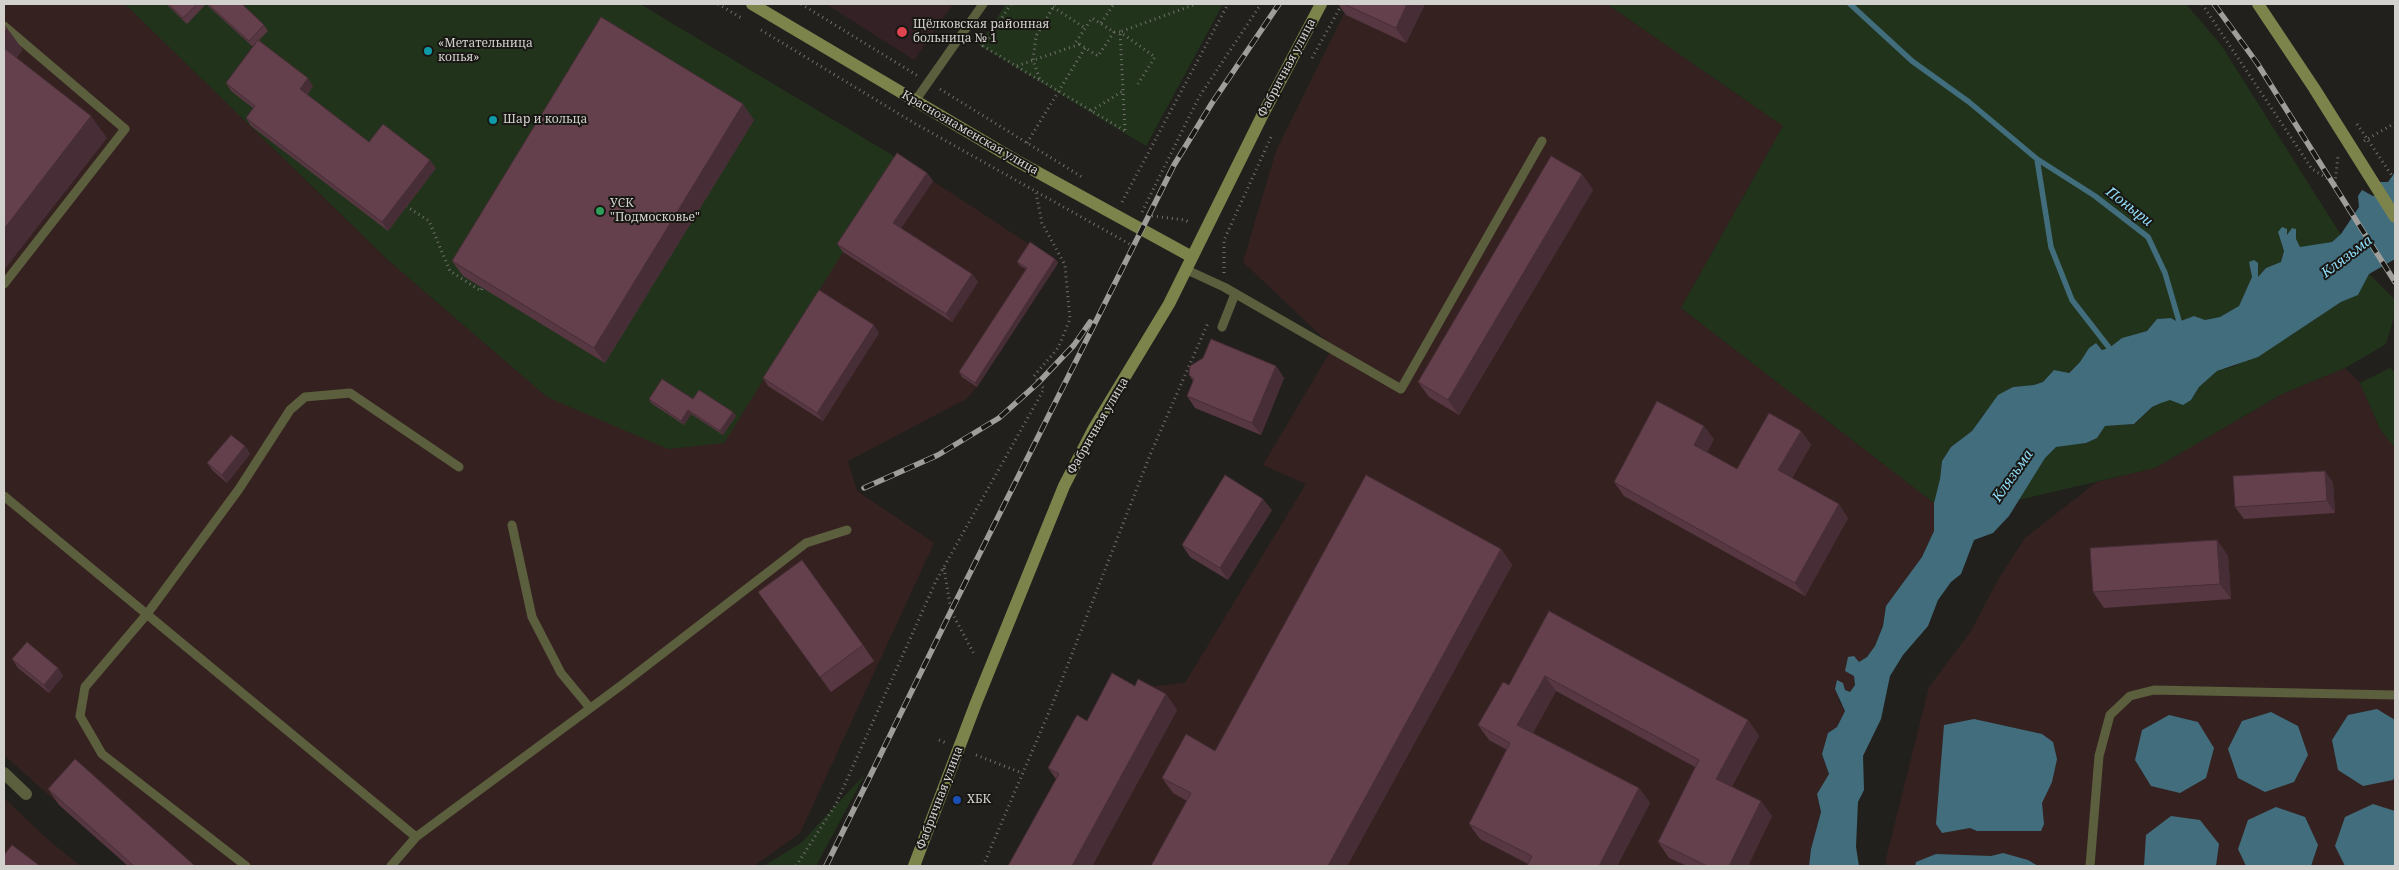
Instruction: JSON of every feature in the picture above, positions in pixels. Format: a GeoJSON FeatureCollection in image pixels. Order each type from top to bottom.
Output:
{"type":"FeatureCollection","features":[{"type":"Feature","properties":{"kind":"street","name":"Краснознаменская улица"},"geometry":{"type":"LineString","coordinates":[[752,4],[1017,161],[1192,257]]}},
{"type":"Feature","properties":{"kind":"street","name":"Фабричная улица"},"geometry":{"type":"LineString","coordinates":[[914,866],[983,685],[1064,486],[1094,428],[1145,346],[1187,270],[1267,105],[1321,4]]}},
{"type":"Feature","properties":{"kind":"street"},"geometry":{"type":"LineString","coordinates":[[2258,4],[2314,88],[2395,217]]}},
{"type":"Feature","properties":{"kind":"street"},"geometry":{"type":"LineString","coordinates":[[4,773],[26,794]]}},
{"type":"Feature","properties":{"kind":"lane"},"geometry":{"type":"LineString","coordinates":[[915,101],[983,4]]}},
{"type":"Feature","properties":{"kind":"lane"},"geometry":{"type":"LineString","coordinates":[[4,26],[125,129],[4,284]]}},
{"type":"Feature","properties":{"kind":"lane"},"geometry":{"type":"LineString","coordinates":[[1187,270],[1224,287],[1401,389],[1542,141]]}},
{"type":"Feature","properties":{"kind":"lane"},"geometry":{"type":"LineString","coordinates":[[1222,327],[1235,294]]}},
{"type":"Feature","properties":{"kind":"lane"},"geometry":{"type":"LineString","coordinates":[[246,866],[102,754],[80,716],[85,687],[146,614],[239,489],[290,410],[305,397],[350,393],[459,467]]}},
{"type":"Feature","properties":{"kind":"lane"},"geometry":{"type":"LineString","coordinates":[[4,496],[416,836]]}},
{"type":"Feature","properties":{"kind":"lane"},"geometry":{"type":"LineString","coordinates":[[512,525],[532,617],[561,673],[590,708]]}},
{"type":"Feature","properties":{"kind":"lane"},"geometry":{"type":"LineString","coordinates":[[391,866],[416,836],[590,708],[806,543],[847,530]]}},
{"type":"Feature","properties":{"kind":"lane"},"geometry":{"type":"LineString","coordinates":[[2090,866],[2099,756],[2110,714],[2130,696],[2154,690],[2395,695]]}},
{"type":"Feature","properties":{"kind":"path"},"geometry":{"type":"LineString","coordinates":[[718,4],[751,24]]}},
{"type":"Feature","properties":{"kind":"path"},"geometry":{"type":"LineString","coordinates":[[801,4],[1028,142]]}},
{"type":"Feature","properties":{"kind":"path"},"geometry":{"type":"LineString","coordinates":[[1011,4],[983,46],[1125,131],[1120,32]]}},
{"type":"Feature","properties":{"kind":"path"},"geometry":{"type":"LineString","coordinates":[[1101,23],[1114,4]]}},
{"type":"Feature","properties":{"kind":"path"},"geometry":{"type":"LineString","coordinates":[[1114,32],[1098,56],[1076,42],[1092,18],[1114,32],[1120,32],[1196,4]]}},
{"type":"Feature","properties":{"kind":"path"},"geometry":{"type":"LineString","coordinates":[[1122,202],[1228,4]]}},
{"type":"Feature","properties":{"kind":"path"},"geometry":{"type":"LineString","coordinates":[[1142,212],[1199,97],[1261,4]]}},
{"type":"Feature","properties":{"kind":"path"},"geometry":{"type":"LineString","coordinates":[[1310,63],[1342,4]]}},
{"type":"Feature","properties":{"kind":"path"},"geometry":{"type":"LineString","coordinates":[[2202,4],[2312,169],[2335,183],[2338,156]]}},
{"type":"Feature","properties":{"kind":"path"},"geometry":{"type":"LineString","coordinates":[[1040,80],[1033,60],[1036,36],[1054,5],[1085,28]]}},
{"type":"Feature","properties":{"kind":"path"},"geometry":{"type":"LineString","coordinates":[[759,29],[1008,178],[1133,246]]}},
{"type":"Feature","properties":{"kind":"path"},"geometry":{"type":"LineString","coordinates":[[1120,32],[1155,57],[1138,84]]}},
{"type":"Feature","properties":{"kind":"path"},"geometry":{"type":"LineString","coordinates":[[1016,66],[1080,44]]}},
{"type":"Feature","properties":{"kind":"path"},"geometry":{"type":"LineString","coordinates":[[1008,178],[1085,48]]}},
{"type":"Feature","properties":{"kind":"path"},"geometry":{"type":"LineString","coordinates":[[1091,111],[1123,90]]}},
{"type":"Feature","properties":{"kind":"path"},"geometry":{"type":"LineString","coordinates":[[2356,123],[2395,180]]}},
{"type":"Feature","properties":{"kind":"path"},"geometry":{"type":"LineString","coordinates":[[1224,287],[1224,240],[1274,131]]}},
{"type":"Feature","properties":{"kind":"path"},"geometry":{"type":"LineString","coordinates":[[796,866],[836,804],[944,568],[1044,389],[1034,376],[1058,348],[1070,319],[1065,265],[1042,223],[1036,193]]}},
{"type":"Feature","properties":{"kind":"path"},"geometry":{"type":"LineString","coordinates":[[406,206],[429,221],[450,271],[481,291],[482,288]]}},
{"type":"Feature","properties":{"kind":"path"},"geometry":{"type":"LineString","coordinates":[[1148,215],[1185,220],[1190,223]]}},
{"type":"Feature","properties":{"kind":"path"},"geometry":{"type":"LineString","coordinates":[[1218,237],[1224,240]]}},
{"type":"Feature","properties":{"kind":"path"},"geometry":{"type":"LineString","coordinates":[[983,866],[1052,705],[1150,455],[1208,322]]}},
{"type":"Feature","properties":{"kind":"path"},"geometry":{"type":"LineString","coordinates":[[944,568],[950,611],[974,654]]}},
{"type":"Feature","properties":{"kind":"path"},"geometry":{"type":"LineString","coordinates":[[976,755],[1022,773]]}},
{"type":"Feature","properties":{"kind":"shaded area"},"geometry":{"type":"Polygon","coordinates":[[[4,4],[125,4],[388,260],[547,397],[843,252],[902,161],[1058,263],[977,387],[966,399],[848,461],[857,491],[934,543],[800,833],[754,866],[128,866],[4,755],[4,4]]]}},
{"type":"Feature","properties":{"kind":"shaded area","name":"Щёлковская районная больница № 1"},"geometry":{"type":"Polygon","coordinates":[[[826,4],[953,4],[914,60],[826,4]]]}},
{"type":"Feature","properties":{"kind":"shaded area"},"geometry":{"type":"Polygon","coordinates":[[[1349,4],[1607,4],[1783,126],[1681,308],[1934,503],[1934,531],[1922,557],[1886,606],[1883,625],[1875,646],[1867,657],[1859,662],[1854,676],[1855,685],[1850,692],[1845,690],[1838,700],[1845,711],[1837,727],[1828,733],[1822,754],[1829,774],[1817,794],[1821,812],[1811,849],[1809,866],[1028,866],[1123,689],[1185,683],[1306,484],[1263,465],[1333,347],[1243,262],[1276,151],[1349,4]]]}},
{"type":"Feature","properties":{"kind":"shaded area"},"geometry":{"type":"Polygon","coordinates":[[[2345,368],[2360,383],[2380,429],[2395,448],[2395,866],[1886,866],[1886,859],[1929,687],[1971,631],[1998,580],[2025,538],[2097,482],[2155,468],[2282,394],[2345,368]]]}},
{"type":"Feature","properties":{"kind":"shaded area"},"geometry":{"type":"Polygon","coordinates":[[[4,798],[44,836],[80,866],[4,866],[4,798]]]}},
{"type":"Feature","properties":{"kind":"green space"},"geometry":{"type":"Polygon","coordinates":[[[125,4],[640,4],[902,161],[724,443],[668,449],[547,397],[388,260],[125,4]]]}},
{"type":"Feature","properties":{"kind":"green space"},"geometry":{"type":"Polygon","coordinates":[[[1006,4],[1223,4],[1146,146],[979,45],[1006,4]]]}},
{"type":"Feature","properties":{"kind":"green space"},"geometry":{"type":"Polygon","coordinates":[[[1607,4],[2186,4],[2221,45],[2341,235],[2332,242],[2300,247],[2290,234],[2278,232],[2284,251],[2281,262],[2266,268],[2257,278],[2256,270],[2249,262],[2252,277],[2239,306],[2220,317],[2205,320],[2194,316],[2178,322],[2171,318],[2157,319],[2147,331],[2122,338],[2109,348],[2103,350],[2096,343],[2089,348],[2080,362],[2068,373],[2054,370],[2043,382],[2013,387],[1984,413],[1972,431],[1951,447],[1942,460],[1940,479],[1934,503],[1681,308],[1783,126],[1607,4]]]}},
{"type":"Feature","properties":{"kind":"green space"},"geometry":{"type":"Polygon","coordinates":[[[2369,274],[2395,300],[2395,314],[2386,344],[2345,368],[2282,394],[2155,468],[2018,500],[2045,458],[2056,447],[2086,443],[2097,438],[2105,426],[2135,424],[2152,407],[2161,403],[2170,400],[2191,400],[2199,387],[2217,371],[2235,366],[2290,336],[2341,302],[2358,295],[2369,274]]]}},
{"type":"Feature","properties":{"kind":"green space"},"geometry":{"type":"Polygon","coordinates":[[[2390,368],[2395,372],[2395,448],[2380,429],[2360,383],[2390,368]]]}},
{"type":"Feature","properties":{"kind":"green space"},"geometry":{"type":"Polygon","coordinates":[[[865,774],[816,866],[764,866],[801,843],[865,774]]]}},
{"type":"Feature","properties":{"kind":"water","name":"Клязьма"},"geometry":{"type":"Polygon","coordinates":[[[2395,172],[2395,259],[2369,274],[2358,295],[2341,302],[2258,357],[2217,371],[2199,387],[2191,400],[2183,405],[2170,400],[2152,407],[2134,424],[2105,426],[2097,438],[2086,443],[2056,447],[2045,458],[2009,516],[1993,533],[1974,540],[1961,574],[1951,582],[1938,600],[1928,626],[1903,655],[1890,676],[1881,719],[1863,756],[1864,790],[1858,802],[1856,847],[1859,866],[1809,866],[1811,849],[1821,812],[1817,794],[1829,774],[1822,754],[1828,733],[1837,727],[1845,711],[1835,689],[1837,680],[1843,683],[1845,690],[1850,692],[1855,685],[1854,676],[1845,671],[1848,657],[1854,656],[1859,662],[1867,657],[1875,646],[1883,626],[1886,606],[1922,557],[1934,531],[1934,503],[1942,461],[1951,447],[1972,431],[1998,395],[2013,387],[2043,382],[2054,370],[2069,373],[2080,362],[2089,348],[2096,343],[2102,350],[2109,348],[2122,338],[2147,331],[2157,319],[2171,318],[2178,322],[2194,316],[2205,320],[2220,317],[2239,306],[2252,277],[2249,262],[2254,260],[2258,263],[2258,277],[2266,268],[2281,262],[2284,251],[2278,232],[2282,227],[2287,229],[2287,235],[2292,228],[2296,229],[2296,239],[2300,247],[2332,242],[2341,234],[2359,207],[2358,196],[2362,190],[2373,196],[2378,195],[2378,182],[2388,182],[2395,172]]]}},
{"type":"Feature","properties":{"kind":"water"},"geometry":{"type":"Polygon","coordinates":[[[2377,709],[2395,720],[2395,776],[2393,780],[2363,786],[2338,770],[2332,740],[2348,715],[2377,709]]]}},
{"type":"Feature","properties":{"kind":"water"},"geometry":{"type":"Polygon","coordinates":[[[2271,712],[2298,726],[2308,755],[2294,782],[2265,792],[2238,778],[2228,749],[2242,721],[2271,712]]]}},
{"type":"Feature","properties":{"kind":"water"},"geometry":{"type":"Polygon","coordinates":[[[2169,715],[2198,722],[2214,748],[2206,778],[2180,793],[2151,786],[2135,760],[2142,730],[2169,715]]]}},
{"type":"Feature","properties":{"kind":"water"},"geometry":{"type":"Polygon","coordinates":[[[1974,719],[2042,734],[2053,742],[2057,759],[2052,782],[2042,803],[2044,824],[2041,831],[1977,831],[1970,828],[1942,833],[1936,824],[1944,725],[1974,719]]]}},
{"type":"Feature","properties":{"kind":"water"},"geometry":{"type":"Polygon","coordinates":[[[2373,804],[2395,811],[2395,866],[2345,866],[2335,846],[2345,817],[2373,804]]]}},
{"type":"Feature","properties":{"kind":"water"},"geometry":{"type":"Polygon","coordinates":[[[2276,807],[2305,817],[2318,845],[2311,866],[2246,866],[2238,849],[2248,820],[2276,807]]]}},
{"type":"Feature","properties":{"kind":"water"},"geometry":{"type":"Polygon","coordinates":[[[2171,816],[2200,820],[2219,844],[2216,866],[2144,866],[2146,835],[2171,816]]]}},
{"type":"Feature","properties":{"kind":"water"},"geometry":{"type":"Polygon","coordinates":[[[2003,853],[2028,860],[2038,866],[1915,866],[1916,862],[1936,854],[1991,856],[2003,853]]]}},
{"type":"Feature","properties":{"kind":"building"},"geometry":{"type":"Polygon","coordinates":[[[168,4],[197,4],[183,18],[168,4]]]}},
{"type":"Feature","properties":{"kind":"building"},"geometry":{"type":"Polygon","coordinates":[[[208,4],[242,4],[264,25],[249,41],[208,4]]]}},
{"type":"Feature","properties":{"kind":"building"},"geometry":{"type":"Polygon","coordinates":[[[1344,4],[1407,4],[1396,28],[1344,4]]]}},
{"type":"Feature","properties":{"kind":"building","name":"УСК \"Подмосковье\""},"geometry":{"type":"Polygon","coordinates":[[[601,17],[743,104],[594,348],[452,261],[601,17]]]}},
{"type":"Feature","properties":{"kind":"building"},"geometry":{"type":"Polygon","coordinates":[[[258,40],[308,78],[300,89],[369,142],[383,124],[430,160],[382,222],[246,118],[255,106],[226,83],[258,40]]]}},
{"type":"Feature","properties":{"kind":"building"},"geometry":{"type":"Polygon","coordinates":[[[4,48],[91,116],[4,229],[4,48]]]}},
{"type":"Feature","properties":{"kind":"building"},"geometry":{"type":"Polygon","coordinates":[[[897,153],[927,173],[893,223],[972,274],[946,314],[837,244],[897,153]]]}},
{"type":"Feature","properties":{"kind":"building"},"geometry":{"type":"Polygon","coordinates":[[[1551,156],[1582,174],[1448,400],[1418,382],[1551,156]]]}},
{"type":"Feature","properties":{"kind":"building"},"geometry":{"type":"Polygon","coordinates":[[[1030,242],[1055,259],[975,383],[959,372],[1027,268],[1017,262],[1030,242]]]}},
{"type":"Feature","properties":{"kind":"building"},"geometry":{"type":"Polygon","coordinates":[[[819,290],[874,325],[817,413],[763,378],[819,290]]]}},
{"type":"Feature","properties":{"kind":"building"},"geometry":{"type":"Polygon","coordinates":[[[1211,339],[1276,366],[1252,423],[1187,396],[1194,379],[1189,375],[1190,366],[1203,358],[1211,339]]]}},
{"type":"Feature","properties":{"kind":"building"},"geometry":{"type":"Polygon","coordinates":[[[662,379],[693,399],[699,390],[733,412],[720,431],[688,410],[681,421],[649,399],[662,379]]]}},
{"type":"Feature","properties":{"kind":"building"},"geometry":{"type":"Polygon","coordinates":[[[1657,401],[1704,426],[1694,445],[1737,469],[1769,413],[1801,431],[1778,470],[1839,504],[1795,583],[1614,482],[1657,401]]]}},
{"type":"Feature","properties":{"kind":"building"},"geometry":{"type":"Polygon","coordinates":[[[231,435],[245,446],[222,475],[207,463],[231,435]]]}},
{"type":"Feature","properties":{"kind":"building"},"geometry":{"type":"Polygon","coordinates":[[[2325,471],[2327,501],[2235,507],[2233,476],[2325,471]]]}},
{"type":"Feature","properties":{"kind":"building"},"geometry":{"type":"Polygon","coordinates":[[[1225,475],[1263,499],[1220,568],[1182,545],[1225,475]]]}},
{"type":"Feature","properties":{"kind":"building"},"geometry":{"type":"Polygon","coordinates":[[[1366,475],[1501,549],[1328,866],[1151,866],[1191,793],[1162,778],[1186,734],[1215,751],[1366,475]]]}},
{"type":"Feature","properties":{"kind":"building"},"geometry":{"type":"Polygon","coordinates":[[[2217,540],[2220,584],[2093,592],[2090,548],[2217,540]]]}},
{"type":"Feature","properties":{"kind":"building"},"geometry":{"type":"Polygon","coordinates":[[[802,560],[863,645],[820,677],[758,592],[802,560]]]}},
{"type":"Feature","properties":{"kind":"building"},"geometry":{"type":"Polygon","coordinates":[[[1549,611],[1748,720],[1716,779],[1761,801],[1729,866],[1707,866],[1658,842],[1699,760],[1545,676],[1517,725],[1639,788],[1599,866],[1527,866],[1532,856],[1469,824],[1510,743],[1478,725],[1503,682],[1509,685],[1549,611]]]}},
{"type":"Feature","properties":{"kind":"building"},"geometry":{"type":"Polygon","coordinates":[[[27,642],[58,668],[44,685],[12,659],[27,642]]]}},
{"type":"Feature","properties":{"kind":"building"},"geometry":{"type":"Polygon","coordinates":[[[1112,673],[1135,686],[1138,679],[1166,694],[1072,866],[1008,866],[1059,774],[1048,768],[1077,715],[1087,721],[1112,673]]]}},
{"type":"Feature","properties":{"kind":"building"},"geometry":{"type":"Polygon","coordinates":[[[75,759],[195,866],[134,866],[48,789],[75,759]]]}},
{"type":"Feature","properties":{"kind":"building"},"geometry":{"type":"Polygon","coordinates":[[[12,845],[40,866],[4,866],[4,855],[12,845]]]}},
{"type":"Feature","properties":{"kind":"waterway","name":"Поныри"},"geometry":{"type":"LineString","coordinates":[[1850,4],[1912,61],[1969,102],[2037,159],[2051,247],[2072,300],[2114,354]]}},
{"type":"Feature","properties":{"kind":"waterway","name":"Поныри"},"geometry":{"type":"LineString","coordinates":[[2037,159],[2095,196],[2148,237],[2165,273],[2181,328]]}},
{"type":"Feature","properties":{"kind":"railway"},"geometry":{"type":"LineString","coordinates":[[826,866],[1174,165],[1212,103],[1279,4]]}},
{"type":"Feature","properties":{"kind":"railway"},"geometry":{"type":"LineString","coordinates":[[2214,4],[2257,63],[2395,282]]}},
{"type":"Feature","properties":{"kind":"railway"},"geometry":{"type":"LineString","coordinates":[[864,488],[938,455],[999,418],[1038,383],[1074,345],[1090,322]]}},
{"type":"Feature","properties":{"kind":"place","name":"Щёлковская районная больница № 1"},"geometry":{"type":"Point","coordinates":[902,32]}},
{"type":"Feature","properties":{"kind":"place","name":"«Метательница копья»"},"geometry":{"type":"Point","coordinates":[428,51]}},
{"type":"Feature","properties":{"kind":"place","name":"Шар и кольца"},"geometry":{"type":"Point","coordinates":[493,120]}},
{"type":"Feature","properties":{"kind":"place","name":"УСК \"Подмосковье\""},"geometry":{"type":"Point","coordinates":[600,211]}},
{"type":"Feature","properties":{"kind":"place","name":"ХБК"},"geometry":{"type":"Point","coordinates":[957,800]}}]}
